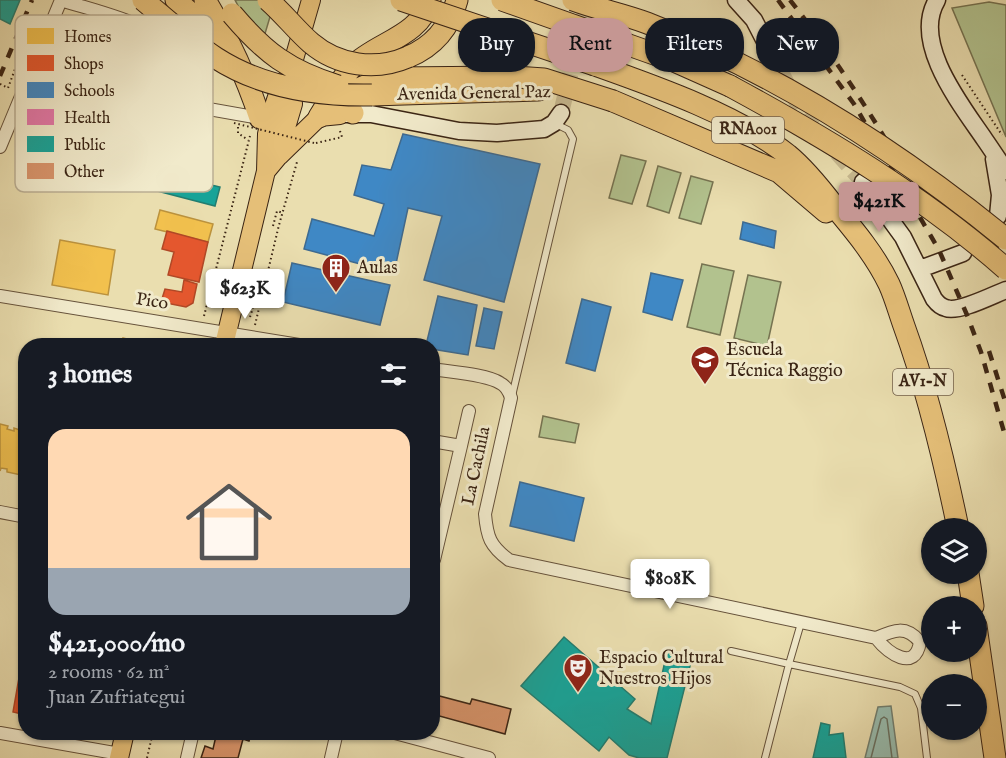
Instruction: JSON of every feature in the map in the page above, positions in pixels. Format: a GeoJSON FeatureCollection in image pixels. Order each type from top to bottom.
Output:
{"type":"FeatureCollection","features":[{"type":"Feature","properties":{"kind":"highway","name":"Avenida General Paz"},"geometry":{"type":"LineString","coordinates":[[143,0],[161,15]]}},
{"type":"Feature","properties":{"kind":"highway"},"geometry":{"type":"LineString","coordinates":[[176,0],[192,15]]}},
{"type":"Feature","properties":{"kind":"highway"},"geometry":{"type":"LineString","coordinates":[[205,0],[235,54],[263,126]]}},
{"type":"Feature","properties":{"kind":"highway"},"geometry":{"type":"LineString","coordinates":[[268,0],[311,44],[347,62],[375,65],[396,62],[432,43],[444,31],[457,0]]}},
{"type":"Feature","properties":{"kind":"highway","name":"RNA001"},"geometry":{"type":"LineString","coordinates":[[401,0],[596,64],[706,109],[751,132],[788,156],[824,193],[866,244]]}},
{"type":"Feature","properties":{"kind":"highway"},"geometry":{"type":"LineString","coordinates":[[334,112],[352,68],[419,21],[430,0]]}},
{"type":"Feature","properties":{"kind":"highway","name":"RNA001"},"geometry":{"type":"LineString","coordinates":[[502,0],[674,61],[748,96],[824,138],[942,218],[1006,269]]}},
{"type":"Feature","properties":{"kind":"highway"},"geometry":{"type":"LineString","coordinates":[[573,0],[645,23]]}},
{"type":"Feature","properties":{"kind":"highway"},"geometry":{"type":"LineString","coordinates":[[602,0],[645,23]]}},
{"type":"Feature","properties":{"kind":"highway"},"geometry":{"type":"LineString","coordinates":[[228,7],[264,48],[285,64],[323,81],[372,95]]}},
{"type":"Feature","properties":{"kind":"highway"},"geometry":{"type":"LineString","coordinates":[[213,34],[235,54]]}},
{"type":"Feature","properties":{"kind":"highway","name":"Avenida General Paz"},"geometry":{"type":"LineString","coordinates":[[213,55],[241,71],[285,86],[343,96],[538,90],[621,105],[778,172],[866,244]]}},
{"type":"Feature","properties":{"kind":"highway"},"geometry":{"type":"LineString","coordinates":[[744,66],[824,111],[907,163],[1006,239]]}},
{"type":"Feature","properties":{"kind":"highway"},"geometry":{"type":"LineString","coordinates":[[334,112],[377,81],[397,78],[515,77],[544,79],[621,105]]}},
{"type":"Feature","properties":{"kind":"highway","name":"AV1-N"},"geometry":{"type":"LineString","coordinates":[[866,244],[889,284],[912,347],[932,415],[956,518]]}},
{"type":"Feature","properties":{"kind":"highway"},"geometry":{"type":"LineString","coordinates":[[981,662],[995,758]]}},
{"type":"Feature","properties":{"kind":"main road"},"geometry":{"type":"LineString","coordinates":[[272,164],[263,126],[290,73],[310,0]]}},
{"type":"Feature","properties":{"kind":"main road"},"geometry":{"type":"LineString","coordinates":[[225,338],[272,164],[293,104],[290,73]]}},
{"type":"Feature","properties":{"kind":"main road"},"geometry":{"type":"LineString","coordinates":[[272,164],[334,112]]}},
{"type":"Feature","properties":{"kind":"main road"},"geometry":{"type":"LineString","coordinates":[[119,756],[123,740]]}},
{"type":"Feature","properties":{"kind":"street"},"geometry":{"type":"LineString","coordinates":[[55,15],[61,0],[106,15]]}},
{"type":"Feature","properties":{"kind":"street"},"geometry":{"type":"LineString","coordinates":[[736,0],[756,24]]}},
{"type":"Feature","properties":{"kind":"street"},"geometry":{"type":"LineString","coordinates":[[937,0],[931,19],[931,36],[939,66],[969,117],[1006,171]]}},
{"type":"Feature","properties":{"kind":"street"},"geometry":{"type":"LineString","coordinates":[[0,147],[15,110]]}},
{"type":"Feature","properties":{"kind":"street"},"geometry":{"type":"LineString","coordinates":[[213,112],[263,126]]}},
{"type":"Feature","properties":{"kind":"street"},"geometry":{"type":"LineString","coordinates":[[334,112],[371,114],[437,128],[482,133],[540,130],[557,118]]}},
{"type":"Feature","properties":{"kind":"street"},"geometry":{"type":"LineString","coordinates":[[993,153],[999,177],[998,216]]}},
{"type":"Feature","properties":{"kind":"street"},"geometry":{"type":"LineString","coordinates":[[863,182],[903,237],[934,299],[947,309],[956,309],[1006,290]]}},
{"type":"Feature","properties":{"kind":"street"},"geometry":{"type":"LineString","coordinates":[[920,269],[963,253]]}},
{"type":"Feature","properties":{"kind":"street","name":"Pico"},"geometry":{"type":"LineString","coordinates":[[0,296],[201,328],[223,338]]}},
{"type":"Feature","properties":{"kind":"street","name":"Pico"},"geometry":{"type":"LineString","coordinates":[[238,338],[258,338]]}},
{"type":"Feature","properties":{"kind":"street"},"geometry":{"type":"LineString","coordinates":[[440,370],[492,379],[501,383],[509,391],[511,398]]}},
{"type":"Feature","properties":{"kind":"street","name":"La Cachila"},"geometry":{"type":"LineString","coordinates":[[511,398],[485,514],[487,531],[496,550],[509,560],[522,564],[801,622]]}},
{"type":"Feature","properties":{"kind":"street"},"geometry":{"type":"LineString","coordinates":[[440,535],[469,411]]}},
{"type":"Feature","properties":{"kind":"street"},"geometry":{"type":"LineString","coordinates":[[440,442],[461,446]]}},
{"type":"Feature","properties":{"kind":"street"},"geometry":{"type":"LineString","coordinates":[[0,512],[18,515]]}},
{"type":"Feature","properties":{"kind":"street"},"geometry":{"type":"LineString","coordinates":[[801,622],[876,638]]}},
{"type":"Feature","properties":{"kind":"street"},"geometry":{"type":"LineString","coordinates":[[0,733],[18,736]]}},
{"type":"Feature","properties":{"kind":"street"},"geometry":{"type":"LineString","coordinates":[[36,740],[119,756]]}},
{"type":"Feature","properties":{"kind":"street"},"geometry":{"type":"LineString","coordinates":[[187,758],[191,740]]}},
{"type":"Feature","properties":{"kind":"street"},"geometry":{"type":"LineString","coordinates":[[331,758],[336,740]]}},
{"type":"Feature","properties":{"kind":"street"},"geometry":{"type":"LineString","coordinates":[[422,740],[489,758]]}},
{"type":"Feature","properties":{"kind":"lane"},"geometry":{"type":"LineString","coordinates":[[511,398],[573,139],[557,118]]}},
{"type":"Feature","properties":{"kind":"lane"},"geometry":{"type":"LineString","coordinates":[[765,758],[801,622]]}},
{"type":"Feature","properties":{"kind":"lane"},"geometry":{"type":"LineString","coordinates":[[731,651],[900,687],[915,694],[921,708],[927,758]]}},
{"type":"Feature","properties":{"kind":"path"},"geometry":{"type":"LineString","coordinates":[[0,84],[8,88],[15,67]]}},
{"type":"Feature","properties":{"kind":"path"},"geometry":{"type":"LineString","coordinates":[[959,69],[1003,136]]}},
{"type":"Feature","properties":{"kind":"path"},"geometry":{"type":"LineString","coordinates":[[234,123],[314,143],[323,143],[342,137],[334,112]]}},
{"type":"Feature","properties":{"kind":"path"},"geometry":{"type":"LineString","coordinates":[[306,146],[334,112]]}},
{"type":"Feature","properties":{"kind":"path"},"geometry":{"type":"LineString","coordinates":[[201,328],[248,140]]}},
{"type":"Feature","properties":{"kind":"path"},"geometry":{"type":"LineString","coordinates":[[252,337],[299,157]]}},
{"type":"Feature","properties":{"kind":"path"},"geometry":{"type":"LineString","coordinates":[[273,226],[277,212],[283,213]]}},
{"type":"Feature","properties":{"kind":"path"},"geometry":{"type":"LineString","coordinates":[[250,317],[253,308]]}},
{"type":"Feature","properties":{"kind":"path"},"geometry":{"type":"LineString","coordinates":[[147,758],[151,740]]}},
{"type":"Feature","properties":{"kind":"green space"},"geometry":{"type":"Polygon","coordinates":[[[235,0],[275,0],[264,37],[242,13],[235,0]]]}},
{"type":"Feature","properties":{"kind":"green space"},"geometry":{"type":"Polygon","coordinates":[[[989,2],[1006,5],[1006,137],[952,8],[989,2]]]}},
{"type":"Feature","properties":{"kind":"green space"},"geometry":{"type":"Polygon","coordinates":[[[621,155],[646,161],[632,204],[609,198],[621,155]]]}},
{"type":"Feature","properties":{"kind":"green space"},"geometry":{"type":"Polygon","coordinates":[[[658,166],[681,173],[669,213],[647,206],[658,166]]]}},
{"type":"Feature","properties":{"kind":"green space"},"geometry":{"type":"Polygon","coordinates":[[[691,176],[713,182],[701,224],[679,218],[691,176]]]}},
{"type":"Feature","properties":{"kind":"green space"},"geometry":{"type":"Polygon","coordinates":[[[702,264],[734,271],[720,335],[687,327],[702,264]]]}},
{"type":"Feature","properties":{"kind":"green space"},"geometry":{"type":"Polygon","coordinates":[[[748,275],[781,282],[767,346],[734,338],[748,275]]]}},
{"type":"Feature","properties":{"kind":"green space"},"geometry":{"type":"Polygon","coordinates":[[[543,416],[579,424],[575,443],[539,437],[543,416]]]}},
{"type":"Feature","properties":{"kind":"water"},"geometry":{"type":"Polygon","coordinates":[[[891,706],[898,758],[865,758],[878,707],[891,706]]]}},
{"type":"Feature","properties":{"kind":"building: Homes"},"geometry":{"type":"Polygon","coordinates":[[[160,210],[213,224],[208,242],[155,229],[160,210]]]}},
{"type":"Feature","properties":{"kind":"building: Homes"},"geometry":{"type":"Polygon","coordinates":[[[60,240],[115,250],[108,295],[52,285],[60,240]]]}},
{"type":"Feature","properties":{"kind":"building: Homes"},"geometry":{"type":"Polygon","coordinates":[[[0,424],[8,426],[7,429],[18,429],[18,474],[7,472],[7,469],[1,468],[0,471],[0,424]]]}},
{"type":"Feature","properties":{"kind":"building: Shops"},"geometry":{"type":"Polygon","coordinates":[[[167,231],[208,242],[199,282],[168,275],[174,252],[162,249],[167,231]]]}},
{"type":"Feature","properties":{"kind":"building: Shops"},"geometry":{"type":"Polygon","coordinates":[[[184,280],[197,284],[193,303],[186,307],[161,302],[165,289],[182,292],[184,280]]]}},
{"type":"Feature","properties":{"kind":"building: Shops"},"geometry":{"type":"Polygon","coordinates":[[[18,683],[18,713],[13,712],[18,683]]]}},
{"type":"Feature","properties":{"kind":"building: Schools"},"geometry":{"type":"Polygon","coordinates":[[[403,134],[540,164],[504,302],[424,280],[442,216],[408,208],[394,273],[304,249],[312,219],[374,236],[384,204],[354,195],[362,165],[391,170],[403,134]]]}},
{"type":"Feature","properties":{"kind":"building: Schools"},"geometry":{"type":"Polygon","coordinates":[[[743,222],[776,231],[774,248],[740,239],[743,222]]]}},
{"type":"Feature","properties":{"kind":"building: Schools","name":"Aulas"},"geometry":{"type":"Polygon","coordinates":[[[292,263],[390,285],[380,325],[283,302],[292,263]]]}},
{"type":"Feature","properties":{"kind":"building: Schools"},"geometry":{"type":"Polygon","coordinates":[[[651,273],[683,280],[672,320],[643,312],[651,273]]]}},
{"type":"Feature","properties":{"kind":"building: Schools"},"geometry":{"type":"Polygon","coordinates":[[[438,296],[477,305],[468,355],[440,350],[440,338],[428,338],[438,296]]]}},
{"type":"Feature","properties":{"kind":"building: Schools"},"geometry":{"type":"Polygon","coordinates":[[[582,299],[611,307],[595,371],[566,363],[582,299]]]}},
{"type":"Feature","properties":{"kind":"building: Schools"},"geometry":{"type":"Polygon","coordinates":[[[484,308],[502,312],[494,349],[476,346],[484,308]]]}},
{"type":"Feature","properties":{"kind":"building: Schools"},"geometry":{"type":"Polygon","coordinates":[[[520,482],[584,498],[574,541],[510,526],[520,482]]]}},
{"type":"Feature","properties":{"kind":"building: Public"},"geometry":{"type":"Polygon","coordinates":[[[0,0],[20,0],[10,24],[0,19],[0,0]]]}},
{"type":"Feature","properties":{"kind":"building: Public"},"geometry":{"type":"Polygon","coordinates":[[[213,185],[220,187],[215,206],[161,192],[213,192],[213,185]]]}},
{"type":"Feature","properties":{"kind":"building: Public","name":"Espacio Cultural Nuestros Hijos"},"geometry":{"type":"Polygon","coordinates":[[[564,637],[635,699],[627,709],[651,724],[667,652],[693,654],[667,758],[639,758],[629,755],[609,737],[599,751],[521,686],[564,637]]]}},
{"type":"Feature","properties":{"kind":"building: Public"},"geometry":{"type":"Polygon","coordinates":[[[821,723],[830,725],[829,735],[843,733],[846,758],[813,758],[821,723]]]}},
{"type":"Feature","properties":{"kind":"building: Other"},"geometry":{"type":"Polygon","coordinates":[[[440,696],[470,704],[472,699],[511,709],[505,734],[440,716],[440,696]]]}},
{"type":"Feature","properties":{"kind":"building: Other"},"geometry":{"type":"Polygon","coordinates":[[[215,740],[243,740],[238,758],[201,758],[205,746],[213,749],[215,740]]]}},
{"type":"Feature","properties":{"kind":"tunnel"},"geometry":{"type":"LineString","coordinates":[[561,113],[588,0]]}},
{"type":"Feature","properties":{"kind":"tunnel"},"geometry":{"type":"LineString","coordinates":[[781,72],[805,118],[818,132]]}},
{"type":"Feature","properties":{"kind":"tunnel"},"geometry":{"type":"LineString","coordinates":[[837,153],[863,182]]}},
{"type":"Feature","properties":{"kind":"railway"},"geometry":{"type":"LineString","coordinates":[[26,15],[32,0]]}},
{"type":"Feature","properties":{"kind":"railway"},"geometry":{"type":"LineString","coordinates":[[778,0],[854,104],[939,250],[981,352],[1006,439]]}},
{"type":"Feature","properties":{"kind":"railway"},"geometry":{"type":"LineString","coordinates":[[790,0],[846,77],[896,157]]}},
{"type":"Feature","properties":{"kind":"railway"},"geometry":{"type":"LineString","coordinates":[[0,76],[15,40]]}},
{"type":"Feature","properties":{"kind":"railway"},"geometry":{"type":"LineString","coordinates":[[989,351],[1006,404]]}},
{"type":"Feature","properties":{"kind":"place","name":"Aulas"},"geometry":{"type":"Point","coordinates":[336,294]}},
{"type":"Feature","properties":{"kind":"place","name":"Escuela Técnica Raggio"},"geometry":{"type":"Point","coordinates":[705,386]}},
{"type":"Feature","properties":{"kind":"place","name":"Espacio Cultural Nuestros Hijos"},"geometry":{"type":"Point","coordinates":[578,694]}}]}
